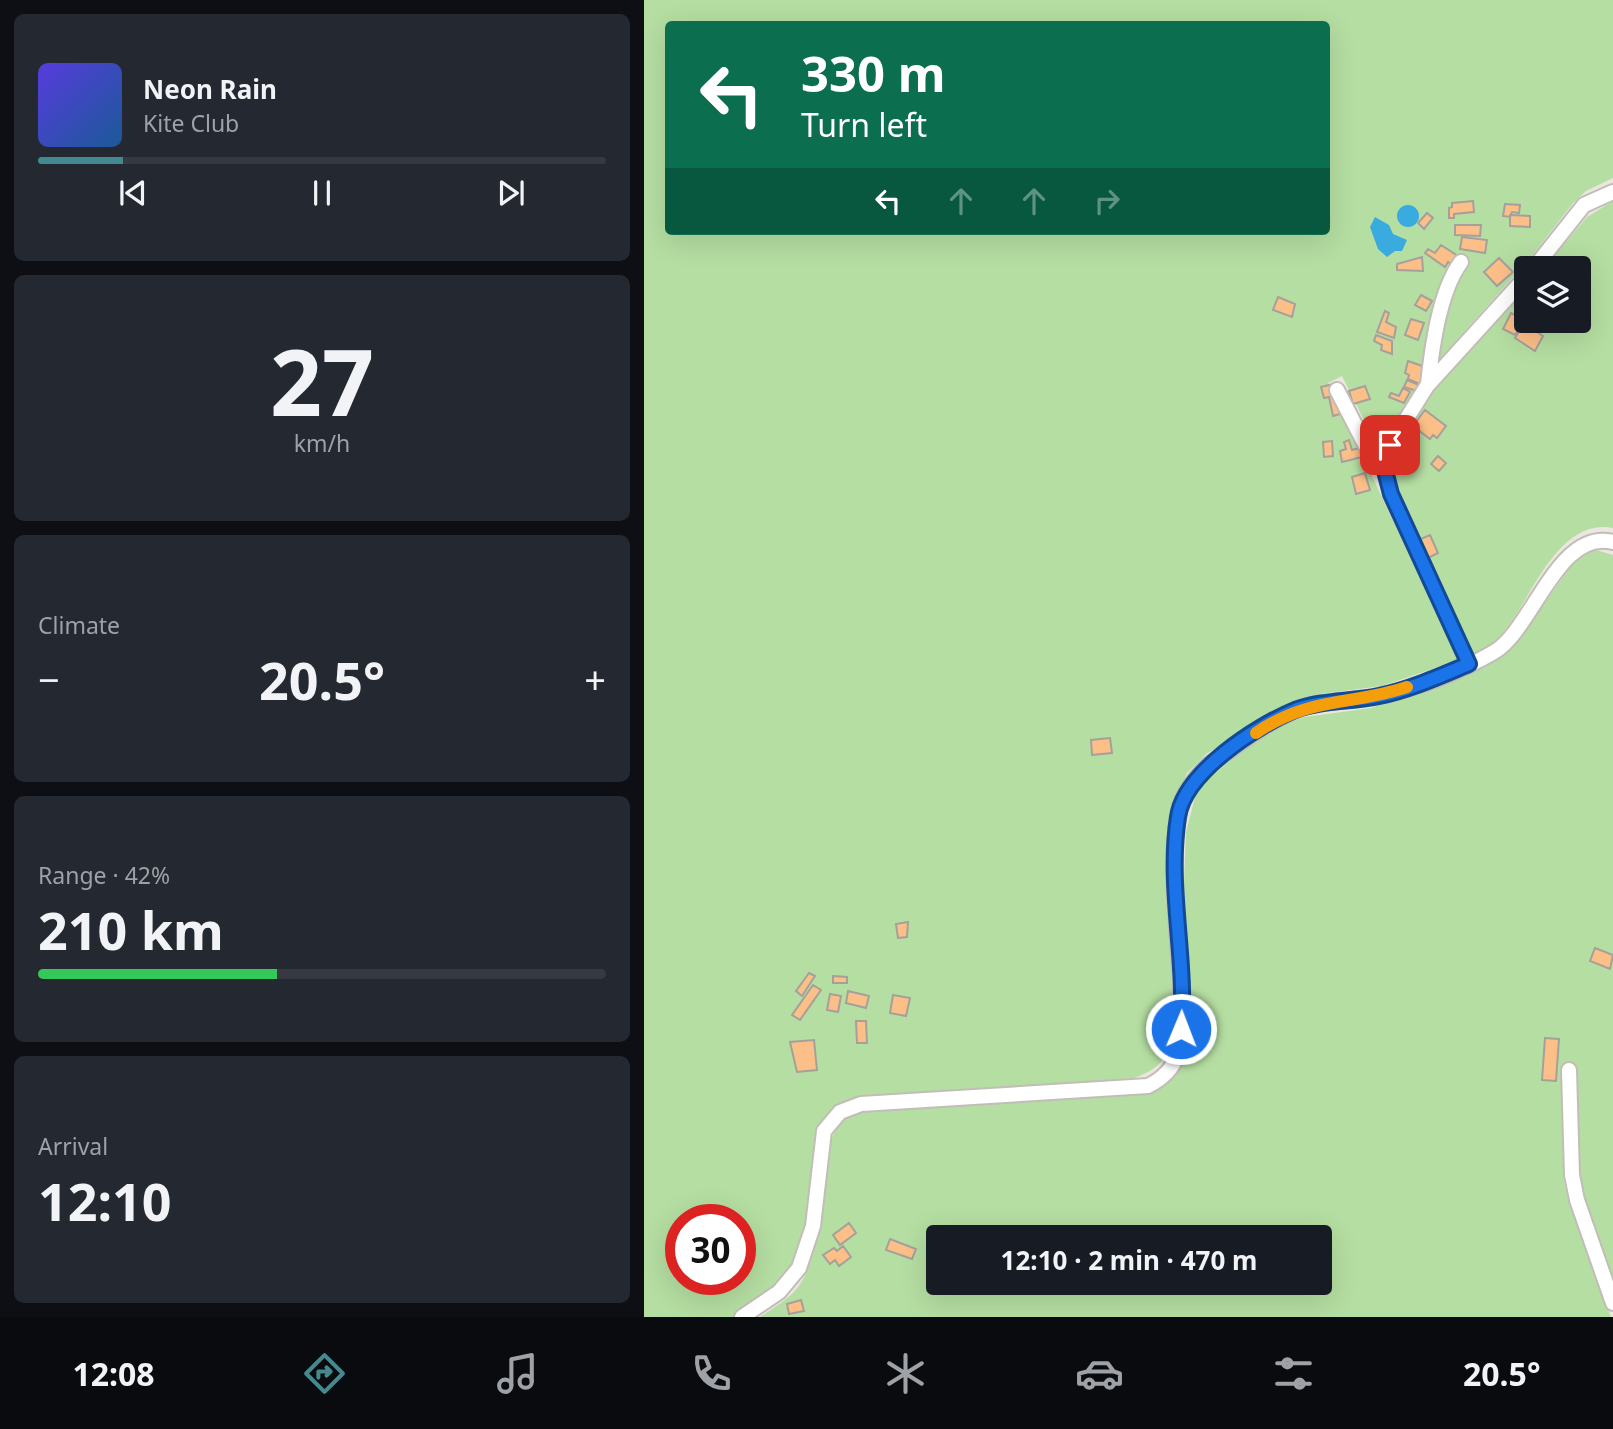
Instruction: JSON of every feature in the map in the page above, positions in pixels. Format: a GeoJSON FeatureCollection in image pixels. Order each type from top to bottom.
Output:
{"type":"FeatureCollection","features":[{"type":"Feature","properties":{"kind":"street"},"geometry":{"type":"LineString","coordinates":[[1544,256],[1584,205],[1613,192]]}},
{"type":"Feature","properties":{"kind":"street"},"geometry":{"type":"LineString","coordinates":[[1427,386],[1434,337],[1451,279],[1461,262]]}},
{"type":"Feature","properties":{"kind":"street"},"geometry":{"type":"LineString","coordinates":[[1383,463],[1390,445],[1427,386],[1514,290]]}},
{"type":"Feature","properties":{"kind":"street"},"geometry":{"type":"LineString","coordinates":[[1337,390],[1368,450],[1383,463],[1391,494],[1469,664]]}},
{"type":"Feature","properties":{"kind":"street"},"geometry":{"type":"LineString","coordinates":[[742,1317],[779,1292],[799,1268],[813,1226],[821,1140],[829,1123],[840,1112],[862,1104],[1126,1088],[1148,1086],[1158,1081],[1176,1058],[1180,1045],[1182,1013],[1176,868],[1178,816],[1184,797],[1196,777],[1270,724],[1295,710],[1312,705],[1380,696],[1469,664],[1505,644],[1570,556],[1587,543],[1613,542]]}},
{"type":"Feature","properties":{"kind":"street"},"geometry":{"type":"LineString","coordinates":[[1569,1070],[1572,1175],[1577,1200],[1613,1303]]}},
{"type":"Feature","properties":{"kind":"green space"},"geometry":{"type":"Polygon","coordinates":[[[644,0],[1613,0],[1613,178],[1586,191],[1573,203],[1532,256],[1514,256],[1514,276],[1455,342],[1380,452],[1342,376],[1328,383],[1459,660],[1382,686],[1320,694],[1299,700],[1206,754],[1187,773],[1171,810],[1167,834],[1173,1017],[1168,1048],[1160,1063],[1134,1078],[989,1090],[834,1110],[808,1233],[789,1278],[736,1317],[644,1317],[644,0]]]}},
{"type":"Feature","properties":{"kind":"green space"},"geometry":{"type":"Polygon","coordinates":[[[1613,201],[1613,528],[1594,528],[1577,535],[1562,547],[1501,634],[1471,657],[1399,499],[1392,470],[1396,450],[1407,426],[1424,400],[1468,347],[1514,299],[1514,333],[1591,333],[1591,256],[1554,256],[1587,217],[1613,201]]]}},
{"type":"Feature","properties":{"kind":"green space"},"geometry":{"type":"Polygon","coordinates":[[[1596,550],[1613,555],[1613,1280],[1580,1189],[1575,1147],[1574,1064],[1564,1065],[1563,1176],[1567,1196],[1611,1317],[760,1317],[794,1292],[808,1269],[819,1221],[829,1148],[836,1130],[850,1115],[861,1111],[892,1108],[1143,1094],[1152,1093],[1166,1083],[1178,1067],[1188,1029],[1184,882],[1186,832],[1195,797],[1206,781],[1239,753],[1286,723],[1305,717],[1371,708],[1486,667],[1514,646],[1582,554],[1596,550]]]}},
{"type":"Feature","properties":{"kind":"water"},"geometry":{"type":"Polygon","coordinates":[[[1408,205],[1416,208],[1419,216],[1416,224],[1408,227],[1400,224],[1397,216],[1400,208],[1408,205]]]}},
{"type":"Feature","properties":{"kind":"water"},"geometry":{"type":"Polygon","coordinates":[[[1375,217],[1389,225],[1393,234],[1407,240],[1402,251],[1395,251],[1387,257],[1378,249],[1370,227],[1375,217]]]}},
{"type":"Feature","properties":{"kind":"building"},"geometry":{"type":"Polygon","coordinates":[[[1473,201],[1474,212],[1454,214],[1454,218],[1449,218],[1452,203],[1473,201]]]}},
{"type":"Feature","properties":{"kind":"building"},"geometry":{"type":"Polygon","coordinates":[[[1505,204],[1520,205],[1519,213],[1512,212],[1510,217],[1503,216],[1505,204]]]}},
{"type":"Feature","properties":{"kind":"building"},"geometry":{"type":"Polygon","coordinates":[[[1427,213],[1433,218],[1424,229],[1418,223],[1427,213]]]}},
{"type":"Feature","properties":{"kind":"building"},"geometry":{"type":"Polygon","coordinates":[[[1510,215],[1530,216],[1530,227],[1510,226],[1510,215]]]}},
{"type":"Feature","properties":{"kind":"building"},"geometry":{"type":"Polygon","coordinates":[[[1455,225],[1481,225],[1480,236],[1455,235],[1455,225]]]}},
{"type":"Feature","properties":{"kind":"building"},"geometry":{"type":"Polygon","coordinates":[[[1462,237],[1487,240],[1485,253],[1460,249],[1462,237]]]}},
{"type":"Feature","properties":{"kind":"building"},"geometry":{"type":"Polygon","coordinates":[[[1441,245],[1461,258],[1455,267],[1448,262],[1445,267],[1425,253],[1428,249],[1435,253],[1441,245]]]}},
{"type":"Feature","properties":{"kind":"building"},"geometry":{"type":"Polygon","coordinates":[[[1422,257],[1423,271],[1397,270],[1397,264],[1422,257]]]}},
{"type":"Feature","properties":{"kind":"building"},"geometry":{"type":"Polygon","coordinates":[[[1499,258],[1513,272],[1497,286],[1484,272],[1499,258]]]}},
{"type":"Feature","properties":{"kind":"building"},"geometry":{"type":"Polygon","coordinates":[[[1421,295],[1432,301],[1426,311],[1415,305],[1421,295]]]}},
{"type":"Feature","properties":{"kind":"building"},"geometry":{"type":"Polygon","coordinates":[[[1278,297],[1295,304],[1292,317],[1273,310],[1278,297]]]}},
{"type":"Feature","properties":{"kind":"building"},"geometry":{"type":"Polygon","coordinates":[[[1385,311],[1389,313],[1386,322],[1396,327],[1394,338],[1377,332],[1385,311]]]}},
{"type":"Feature","properties":{"kind":"building"},"geometry":{"type":"Polygon","coordinates":[[[1511,313],[1514,315],[1515,335],[1503,329],[1511,313]]]}},
{"type":"Feature","properties":{"kind":"building"},"geometry":{"type":"Polygon","coordinates":[[[1411,319],[1424,323],[1418,340],[1405,335],[1411,319]]]}},
{"type":"Feature","properties":{"kind":"building"},"geometry":{"type":"Polygon","coordinates":[[[1518,333],[1539,333],[1543,336],[1535,351],[1515,338],[1518,333]]]}},
{"type":"Feature","properties":{"kind":"building"},"geometry":{"type":"Polygon","coordinates":[[[1376,335],[1392,341],[1392,354],[1381,350],[1382,345],[1374,341],[1376,335]]]}},
{"type":"Feature","properties":{"kind":"building"},"geometry":{"type":"Polygon","coordinates":[[[1408,361],[1425,367],[1420,384],[1408,379],[1409,375],[1405,373],[1408,361]]]}},
{"type":"Feature","properties":{"kind":"building"},"geometry":{"type":"Polygon","coordinates":[[[1407,380],[1419,385],[1417,391],[1404,387],[1407,380]]]}},
{"type":"Feature","properties":{"kind":"building"},"geometry":{"type":"Polygon","coordinates":[[[1333,384],[1340,414],[1333,416],[1329,397],[1324,398],[1321,387],[1333,384]]]}},
{"type":"Feature","properties":{"kind":"building"},"geometry":{"type":"Polygon","coordinates":[[[1365,386],[1370,399],[1353,404],[1349,391],[1365,386]]]}},
{"type":"Feature","properties":{"kind":"building"},"geometry":{"type":"Polygon","coordinates":[[[1403,388],[1410,392],[1404,403],[1389,397],[1391,393],[1399,396],[1403,388]]]}},
{"type":"Feature","properties":{"kind":"building"},"geometry":{"type":"Polygon","coordinates":[[[1425,410],[1446,426],[1437,438],[1433,435],[1430,439],[1413,426],[1425,410]]]}},
{"type":"Feature","properties":{"kind":"building"},"geometry":{"type":"Polygon","coordinates":[[[1377,419],[1385,435],[1369,443],[1361,427],[1377,419]]]}},
{"type":"Feature","properties":{"kind":"building"},"geometry":{"type":"Polygon","coordinates":[[[1349,440],[1352,450],[1359,448],[1362,457],[1342,462],[1340,451],[1346,449],[1344,442],[1349,440]]]}},
{"type":"Feature","properties":{"kind":"building"},"geometry":{"type":"Polygon","coordinates":[[[1332,441],[1333,456],[1324,457],[1323,442],[1332,441]]]}},
{"type":"Feature","properties":{"kind":"building"},"geometry":{"type":"Polygon","coordinates":[[[1438,456],[1446,463],[1439,471],[1431,464],[1438,456]]]}},
{"type":"Feature","properties":{"kind":"building"},"geometry":{"type":"Polygon","coordinates":[[[1365,473],[1370,490],[1356,494],[1352,477],[1365,473]]]}},
{"type":"Feature","properties":{"kind":"building"},"geometry":{"type":"Polygon","coordinates":[[[1430,535],[1438,553],[1424,560],[1416,541],[1430,535]]]}},
{"type":"Feature","properties":{"kind":"building"},"geometry":{"type":"Polygon","coordinates":[[[1110,738],[1112,753],[1092,755],[1091,740],[1110,738]]]}},
{"type":"Feature","properties":{"kind":"building"},"geometry":{"type":"Polygon","coordinates":[[[908,922],[907,937],[898,938],[896,924],[908,922]]]}},
{"type":"Feature","properties":{"kind":"building"},"geometry":{"type":"Polygon","coordinates":[[[1595,948],[1613,955],[1610,969],[1590,961],[1595,948]]]}},
{"type":"Feature","properties":{"kind":"building"},"geometry":{"type":"Polygon","coordinates":[[[809,973],[815,976],[802,996],[796,991],[809,973]]]}},
{"type":"Feature","properties":{"kind":"building"},"geometry":{"type":"Polygon","coordinates":[[[833,976],[847,977],[847,983],[833,983],[833,976]]]}},
{"type":"Feature","properties":{"kind":"building"},"geometry":{"type":"Polygon","coordinates":[[[813,985],[821,990],[800,1020],[792,1015],[813,985]]]}},
{"type":"Feature","properties":{"kind":"building"},"geometry":{"type":"Polygon","coordinates":[[[848,991],[869,996],[866,1008],[846,1003],[848,991]]]}},
{"type":"Feature","properties":{"kind":"building"},"geometry":{"type":"Polygon","coordinates":[[[830,994],[841,996],[838,1012],[827,1010],[830,994]]]}},
{"type":"Feature","properties":{"kind":"building"},"geometry":{"type":"Polygon","coordinates":[[[893,995],[910,998],[906,1016],[890,1013],[893,995]]]}},
{"type":"Feature","properties":{"kind":"building"},"geometry":{"type":"Polygon","coordinates":[[[856,1021],[866,1021],[867,1043],[857,1043],[856,1021]]]}},
{"type":"Feature","properties":{"kind":"building"},"geometry":{"type":"Polygon","coordinates":[[[1545,1038],[1559,1039],[1556,1081],[1542,1080],[1545,1038]]]}},
{"type":"Feature","properties":{"kind":"building"},"geometry":{"type":"Polygon","coordinates":[[[814,1040],[817,1070],[797,1072],[790,1042],[814,1040]]]}},
{"type":"Feature","properties":{"kind":"building"},"geometry":{"type":"Polygon","coordinates":[[[849,1223],[856,1233],[840,1245],[833,1235],[849,1223]]]}},
{"type":"Feature","properties":{"kind":"building"},"geometry":{"type":"Polygon","coordinates":[[[890,1239],[916,1249],[912,1259],[886,1250],[890,1239]]]}},
{"type":"Feature","properties":{"kind":"building"},"geometry":{"type":"Polygon","coordinates":[[[843,1246],[851,1257],[839,1266],[835,1260],[830,1264],[823,1255],[843,1246]]]}},
{"type":"Feature","properties":{"kind":"building"},"geometry":{"type":"Polygon","coordinates":[[[801,1300],[804,1311],[789,1314],[787,1304],[801,1300]]]}},
{"type":"Feature","properties":{"kind":"slow traffic"},"geometry":{"type":"LineString","coordinates":[[1256,733],[1295,710],[1312,705],[1380,696],[1407,687]]}},
{"type":"Feature","properties":{"kind":"route"},"geometry":{"type":"LineString","coordinates":[[1181,1029],[1176,868],[1178,816],[1184,797],[1196,777],[1208,765],[1295,710],[1312,705],[1380,696],[1469,664],[1391,494],[1383,463],[1390,445]]}}]}
